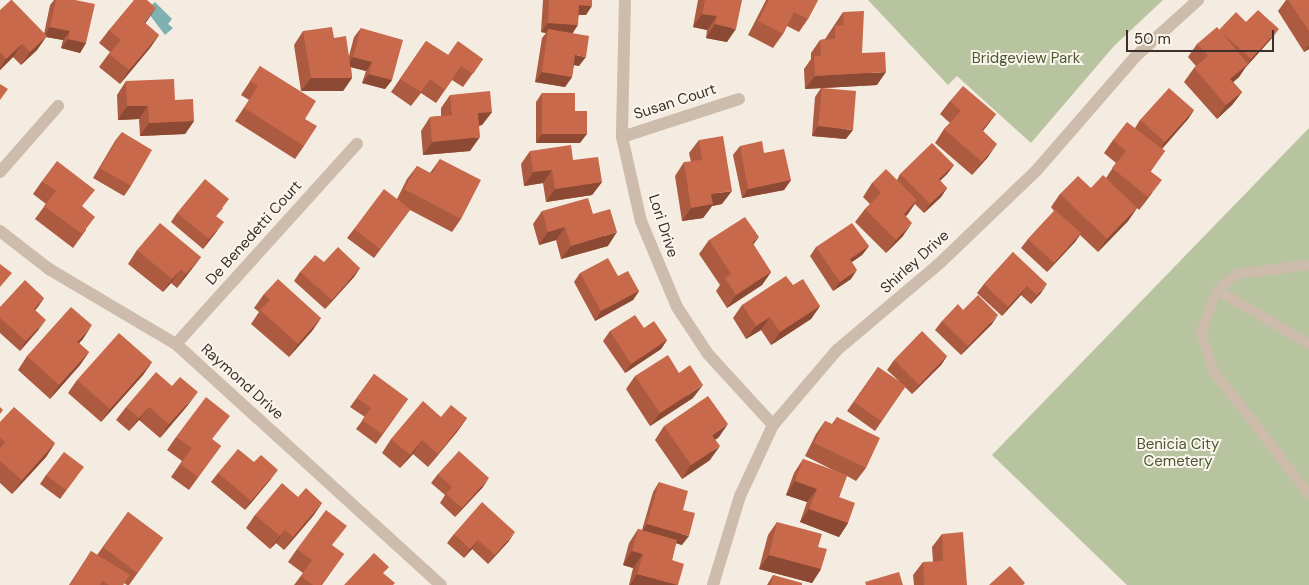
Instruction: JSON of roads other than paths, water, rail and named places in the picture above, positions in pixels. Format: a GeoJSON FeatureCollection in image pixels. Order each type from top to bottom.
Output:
{"type":"FeatureCollection","features":[{"type":"Feature","properties":{"kind":"street","name":"Lori Drive"},"geometry":{"type":"LineString","coordinates":[[626,0],[622,137],[641,220],[677,308],[708,354],[773,425]]}},
{"type":"Feature","properties":{"kind":"street","name":"Shirley Drive"},"geometry":{"type":"LineString","coordinates":[[713,585],[740,496],[773,425],[837,350],[941,262],[1036,171],[1136,56],[1198,0]]}},
{"type":"Feature","properties":{"kind":"street","name":"Susan Court"},"geometry":{"type":"LineString","coordinates":[[622,137],[739,98]]}},
{"type":"Feature","properties":{"kind":"street"},"geometry":{"type":"LineString","coordinates":[[0,172],[58,106]]}},
{"type":"Feature","properties":{"kind":"street","name":"De Benedetti Court"},"geometry":{"type":"LineString","coordinates":[[176,344],[357,144]]}},
{"type":"Feature","properties":{"kind":"street","name":"Raymond Drive"},"geometry":{"type":"LineString","coordinates":[[0,231],[49,270],[176,344],[441,585]]}},
{"type":"Feature","properties":{"kind":"lane"},"geometry":{"type":"LineString","coordinates":[[1309,265],[1250,269],[1237,274],[1217,290],[1201,332],[1214,372],[1309,494]]}},
{"type":"Feature","properties":{"kind":"lane"},"geometry":{"type":"LineString","coordinates":[[1217,290],[1309,344]]}},
{"type":"Feature","properties":{"kind":"water"},"geometry":{"type":"Polygon","coordinates":[[[155,2],[172,19],[168,24],[173,28],[165,35],[146,10],[155,2]]]}},
{"type":"Feature","properties":{"kind":"park label","name":"Bridgeview Park"},"geometry":{"type":"Point","coordinates":[1026,59]}},
{"type":"Feature","properties":{"kind":"park label","name":"Benicia City Cemetery"},"geometry":{"type":"Point","coordinates":[1178,452]}}]}
